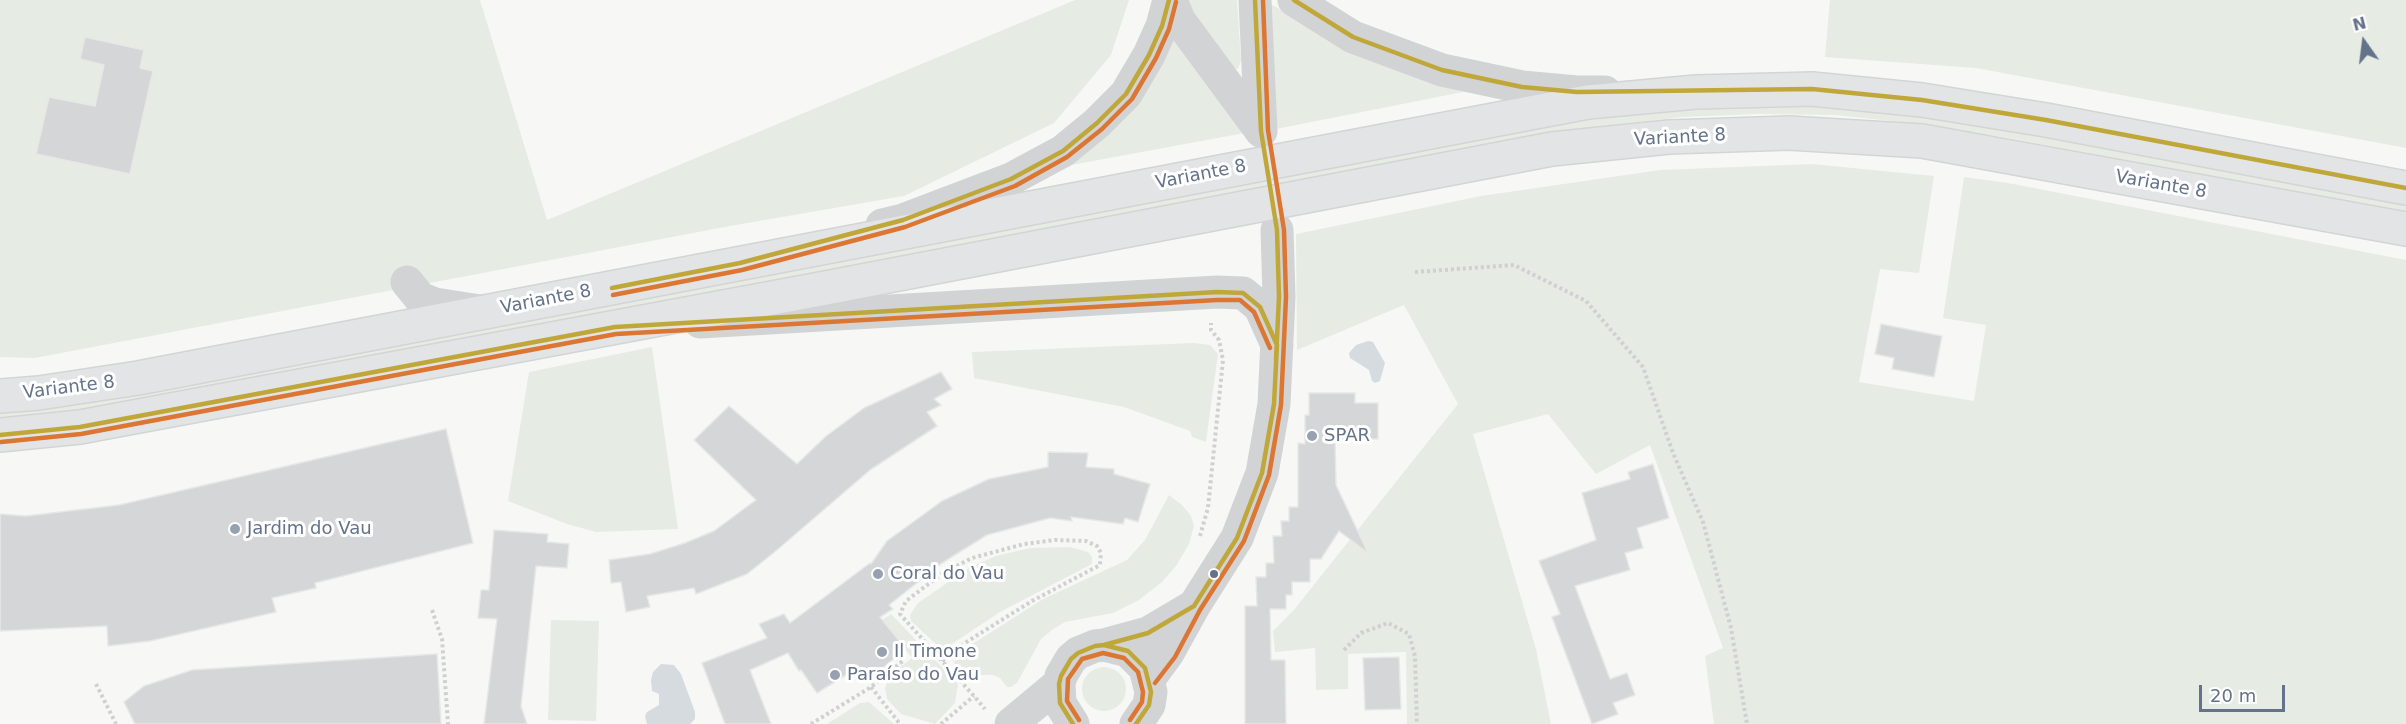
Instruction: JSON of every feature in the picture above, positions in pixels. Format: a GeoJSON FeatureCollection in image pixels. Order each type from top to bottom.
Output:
{"type":"FeatureCollection","features":[{"type":"Feature","properties":{"kind":"main road","name":"Variante 8"},"geometry":{"type":"LineString","coordinates":[[0,396],[39,393],[138,378],[1588,102],[1696,92],[1812,89],[1922,100],[2046,120],[2406,188]]}},
{"type":"Feature","properties":{"kind":"main road","name":"Variante 8"},"geometry":{"type":"LineString","coordinates":[[0,435],[80,427],[1552,149],[1670,137],[1789,133],[1922,141],[2406,230]]}},
{"type":"Feature","properties":{"kind":"street"},"geometry":{"type":"LineString","coordinates":[[1170,0],[1179,20],[1261,131],[1255,0]]}},
{"type":"Feature","properties":{"kind":"street"},"geometry":{"type":"LineString","coordinates":[[740,263],[903,220],[1011,179],[1063,151],[1097,123],[1126,94],[1149,55],[1162,26],[1170,0]]}},
{"type":"Feature","properties":{"kind":"street"},"geometry":{"type":"LineString","coordinates":[[1294,0],[1353,37],[1442,70],[1522,87],[1577,92],[1696,92]]}},
{"type":"Feature","properties":{"kind":"street"},"geometry":{"type":"LineString","coordinates":[[1149,680],[1168,653],[1194,606],[1237,538],[1262,473],[1274,404],[1278,230],[1262,273],[1214,303]]}},
{"type":"Feature","properties":{"kind":"street"},"geometry":{"type":"LineString","coordinates":[[364,335],[392,316],[407,299],[407,282],[420,298],[435,304],[484,312]]}},
{"type":"Feature","properties":{"kind":"street"},"geometry":{"type":"LineString","coordinates":[[615,327],[1214,303],[1243,293],[1260,307],[1277,345]]}},
{"type":"Feature","properties":{"kind":"street"},"geometry":{"type":"LineString","coordinates":[[1073,724],[1060,703],[1059,684],[1065,667],[1078,653],[1095,646],[1148,633],[1194,606]]}},
{"type":"Feature","properties":{"kind":"street"},"geometry":{"type":"LineString","coordinates":[[1104,645],[1116,646],[1137,658],[1145,668],[1151,692],[1149,705],[1136,724]]}},
{"type":"Feature","properties":{"kind":"street"},"geometry":{"type":"LineString","coordinates":[[999,717],[1059,684]]}},
{"type":"Feature","properties":{"kind":"path"},"geometry":{"type":"LineString","coordinates":[[1415,272],[1514,266],[1586,301],[1643,367],[1673,453],[1703,522],[1731,628],[1747,724]]}},
{"type":"Feature","properties":{"kind":"path"},"geometry":{"type":"LineString","coordinates":[[1197,546],[1208,508],[1222,360],[1219,340],[1211,330],[1214,303]]}},
{"type":"Feature","properties":{"kind":"path"},"geometry":{"type":"LineString","coordinates":[[942,661],[968,641],[1032,601],[1100,565],[1101,553],[1097,546],[1086,541],[1055,540],[1024,544],[972,558],[943,573],[906,602],[900,614],[942,661],[974,696],[999,717]]}},
{"type":"Feature","properties":{"kind":"path"},"geometry":{"type":"LineString","coordinates":[[432,610],[442,639],[448,724]]}},
{"type":"Feature","properties":{"kind":"path"},"geometry":{"type":"LineString","coordinates":[[1344,650],[1362,633],[1388,623],[1409,634],[1415,656],[1417,724]]}},
{"type":"Feature","properties":{"kind":"path"},"geometry":{"type":"LineString","coordinates":[[811,724],[871,687],[904,660]]}},
{"type":"Feature","properties":{"kind":"path"},"geometry":{"type":"LineString","coordinates":[[96,684],[116,724]]}},
{"type":"Feature","properties":{"kind":"path"},"geometry":{"type":"LineString","coordinates":[[871,687],[900,724]]}},
{"type":"Feature","properties":{"kind":"path"},"geometry":{"type":"LineString","coordinates":[[941,724],[974,696]]}},
{"type":"Feature","properties":{"kind":"shaded area"},"geometry":{"type":"Polygon","coordinates":[[[0,0],[480,0],[547,220],[1075,0],[1129,0],[1111,55],[1054,123],[904,196],[730,226],[35,358],[0,357],[0,0]]]}},
{"type":"Feature","properties":{"kind":"shaded area"},"geometry":{"type":"Polygon","coordinates":[[[1184,0],[1237,0],[1241,61],[1238,69],[1234,68],[1184,0]]]}},
{"type":"Feature","properties":{"kind":"shaded area"},"geometry":{"type":"Polygon","coordinates":[[[1830,0],[2406,0],[2406,148],[1976,68],[1825,57],[1830,0]]]}},
{"type":"Feature","properties":{"kind":"shaded area"},"geometry":{"type":"Polygon","coordinates":[[[1268,3],[1370,55],[1463,92],[1271,130],[1268,3]]]}},
{"type":"Feature","properties":{"kind":"shaded area"},"geometry":{"type":"Polygon","coordinates":[[[1172,27],[1250,132],[1066,166],[1172,27]]]}},
{"type":"Feature","properties":{"kind":"shaded area"},"geometry":{"type":"Polygon","coordinates":[[[1781,104],[1843,106],[1920,113],[2406,201],[2406,213],[2003,137],[1918,124],[1835,115],[1757,114],[1682,117],[1604,126],[1518,140],[501,332],[151,402],[0,421],[0,410],[1648,108],[1781,104]]]}},
{"type":"Feature","properties":{"kind":"shaded area"},"geometry":{"type":"Polygon","coordinates":[[[1812,164],[1934,176],[1919,273],[1880,269],[1859,382],[1974,401],[1986,325],[1943,318],[1964,177],[2008,183],[2406,260],[2406,724],[1714,724],[1705,656],[1723,648],[1650,445],[1596,474],[1548,414],[1473,434],[1536,649],[1551,724],[1407,724],[1406,652],[1348,654],[1348,689],[1316,690],[1315,648],[1275,652],[1273,631],[1293,611],[1458,404],[1404,305],[1297,350],[1296,234],[1481,196],[1660,170],[1812,164]]]}},
{"type":"Feature","properties":{"kind":"shaded area"},"geometry":{"type":"Polygon","coordinates":[[[1368,341],[1373,342],[1385,363],[1380,381],[1375,383],[1372,381],[1369,370],[1350,358],[1349,353],[1356,345],[1368,341]]]}},
{"type":"Feature","properties":{"kind":"shaded area"},"geometry":{"type":"Polygon","coordinates":[[[1194,343],[1210,345],[1218,354],[1206,442],[1192,437],[1190,431],[1124,407],[974,378],[972,352],[1194,343]]]}},
{"type":"Feature","properties":{"kind":"shaded area"},"geometry":{"type":"Polygon","coordinates":[[[652,347],[678,529],[596,532],[567,524],[508,501],[529,372],[652,347]]]}},
{"type":"Feature","properties":{"kind":"shaded area"},"geometry":{"type":"Polygon","coordinates":[[[1169,495],[1191,516],[1194,526],[1189,544],[1176,566],[1162,582],[1139,600],[1113,613],[1065,622],[1052,630],[1041,639],[1017,683],[1011,687],[1007,687],[1000,678],[993,675],[964,675],[954,663],[960,652],[1043,599],[1127,560],[1145,540],[1169,495]]]}},
{"type":"Feature","properties":{"kind":"shaded area"},"geometry":{"type":"Polygon","coordinates":[[[1070,547],[1088,552],[1092,557],[1092,564],[1000,612],[949,646],[939,647],[911,621],[910,615],[918,603],[970,567],[996,556],[1030,548],[1070,547]]]}},
{"type":"Feature","properties":{"kind":"shaded area"},"geometry":{"type":"Polygon","coordinates":[[[891,614],[958,684],[955,703],[935,724],[901,714],[887,699],[885,688],[890,675],[912,658],[882,620],[891,614]]]}},
{"type":"Feature","properties":{"kind":"shaded area"},"geometry":{"type":"Polygon","coordinates":[[[551,620],[599,621],[596,721],[548,720],[551,620]]]}},
{"type":"Feature","properties":{"kind":"shaded area"},"geometry":{"type":"Polygon","coordinates":[[[661,664],[674,665],[681,674],[695,712],[695,719],[690,724],[647,724],[645,716],[647,712],[659,705],[659,694],[652,691],[651,680],[653,672],[661,664]]]}},
{"type":"Feature","properties":{"kind":"shaded area"},"geometry":{"type":"Polygon","coordinates":[[[1104,667],[1120,673],[1126,689],[1120,705],[1104,711],[1088,705],[1082,689],[1088,673],[1104,667]]]}},
{"type":"Feature","properties":{"kind":"shaded area"},"geometry":{"type":"Polygon","coordinates":[[[869,702],[894,724],[827,724],[860,703],[869,702]]]}},
{"type":"Feature","properties":{"kind":"building"},"geometry":{"type":"Polygon","coordinates":[[[85,37],[144,50],[140,68],[153,71],[130,174],[36,154],[49,97],[95,106],[104,65],[80,59],[85,37]]]}},
{"type":"Feature","properties":{"kind":"building"},"geometry":{"type":"Polygon","coordinates":[[[1881,324],[1942,336],[1934,377],[1892,369],[1894,358],[1875,354],[1881,324]]]}},
{"type":"Feature","properties":{"kind":"building"},"geometry":{"type":"Polygon","coordinates":[[[941,372],[952,389],[934,399],[941,405],[927,412],[937,426],[870,470],[747,574],[696,594],[694,588],[647,596],[650,607],[626,612],[621,582],[611,583],[609,560],[650,554],[685,543],[714,531],[756,500],[694,440],[729,406],[797,464],[825,437],[864,408],[941,372]]]}},
{"type":"Feature","properties":{"kind":"building"},"geometry":{"type":"Polygon","coordinates":[[[1309,393],[1355,393],[1355,403],[1378,403],[1378,439],[1335,439],[1336,485],[1368,553],[1339,531],[1321,559],[1310,559],[1310,582],[1292,582],[1292,595],[1286,595],[1286,609],[1270,609],[1271,660],[1285,660],[1286,724],[1245,724],[1245,606],[1257,606],[1256,577],[1266,577],[1266,563],[1274,563],[1273,536],[1282,536],[1281,521],[1289,521],[1289,507],[1298,507],[1298,443],[1305,444],[1305,415],[1309,415],[1309,393]]]}},
{"type":"Feature","properties":{"kind":"building","name":"Jardim do Vau"},"geometry":{"type":"Polygon","coordinates":[[[446,429],[473,543],[315,583],[316,588],[272,598],[276,612],[150,641],[108,646],[107,626],[0,631],[0,514],[26,516],[119,505],[446,429]]]}},
{"type":"Feature","properties":{"kind":"building"},"geometry":{"type":"Polygon","coordinates":[[[1048,452],[1088,453],[1086,467],[1114,469],[1114,474],[1150,484],[1138,522],[1125,518],[1123,524],[1071,517],[1072,521],[1050,518],[987,535],[942,563],[889,605],[893,609],[880,617],[906,649],[869,679],[859,667],[817,693],[788,653],[750,670],[771,724],[725,724],[702,663],[767,638],[759,624],[784,614],[790,623],[871,564],[887,541],[942,501],[989,479],[1048,467],[1048,452]]]}},
{"type":"Feature","properties":{"kind":"building"},"geometry":{"type":"Polygon","coordinates":[[[1653,464],[1669,518],[1637,528],[1643,548],[1625,553],[1630,570],[1575,586],[1610,679],[1627,673],[1635,695],[1613,703],[1618,714],[1592,724],[1552,617],[1560,614],[1539,561],[1596,540],[1582,493],[1630,479],[1628,472],[1653,464]]]}},
{"type":"Feature","properties":{"kind":"building"},"geometry":{"type":"Polygon","coordinates":[[[494,530],[548,534],[547,542],[569,544],[567,568],[536,566],[521,706],[527,724],[484,724],[497,619],[478,618],[481,590],[489,590],[494,530]]]}},
{"type":"Feature","properties":{"kind":"building"},"geometry":{"type":"Polygon","coordinates":[[[437,654],[441,724],[135,724],[124,702],[144,686],[192,670],[437,654]]]}},
{"type":"Feature","properties":{"kind":"building"},"geometry":{"type":"Polygon","coordinates":[[[1399,657],[1401,709],[1365,710],[1363,658],[1399,657]]]}},
{"type":"Feature","properties":{"kind":"transit line"},"geometry":{"type":"LineString","coordinates":[[612,288],[740,263],[903,220],[1011,179],[1063,151],[1097,123],[1126,94],[1149,55],[1162,26],[1169,0]]}},
{"type":"Feature","properties":{"kind":"transit line"},"geometry":{"type":"LineString","coordinates":[[1255,0],[1261,131],[1277,230],[1279,297],[1276,359]]}},
{"type":"Feature","properties":{"kind":"transit line"},"geometry":{"type":"LineString","coordinates":[[1155,683],[1175,657],[1200,610],[1244,541],[1269,475],[1281,405],[1286,297],[1284,230],[1268,130],[1263,0]]}},
{"type":"Feature","properties":{"kind":"transit line"},"geometry":{"type":"LineString","coordinates":[[1294,0],[1353,37],[1442,70],[1522,87],[1577,92],[1812,89],[1922,100],[2046,120],[2406,188]]}},
{"type":"Feature","properties":{"kind":"transit line"},"geometry":{"type":"LineString","coordinates":[[613,295],[742,270],[905,227],[1015,186],[1067,157],[1102,129],[1132,99],[1156,58],[1169,29],[1176,2]]}},
{"type":"Feature","properties":{"kind":"transit line"},"geometry":{"type":"LineString","coordinates":[[0,435],[80,427],[615,327],[1217,292],[1243,293],[1260,307],[1277,345],[1274,404],[1262,473],[1237,538],[1194,606],[1148,633],[1104,645]]}},
{"type":"Feature","properties":{"kind":"transit line"},"geometry":{"type":"LineString","coordinates":[[1,442],[81,434],[616,334],[1240,300],[1254,312],[1270,348]]}},
{"type":"Feature","properties":{"kind":"transit line"},"geometry":{"type":"LineString","coordinates":[[1073,724],[1060,703],[1061,676],[1071,659],[1078,653],[1104,645],[1128,651],[1145,668],[1151,692],[1149,705],[1136,724]]}},
{"type":"Feature","properties":{"kind":"transit line"},"geometry":{"type":"LineString","coordinates":[[1079,720],[1067,701],[1068,679],[1082,659],[1103,653],[1124,658],[1138,672],[1143,692],[1142,702],[1130,720]]}},
{"type":"Feature","properties":{"kind":"place","name":"SPAR"},"geometry":{"type":"Point","coordinates":[1312,436]}},
{"type":"Feature","properties":{"kind":"place","name":"Jardim do Vau"},"geometry":{"type":"Point","coordinates":[235,529]}},
{"type":"Feature","properties":{"kind":"place","name":"Coral do Vau"},"geometry":{"type":"Point","coordinates":[878,574]}},
{"type":"Feature","properties":{"kind":"place","name":"Il Timone"},"geometry":{"type":"Point","coordinates":[882,652]}},
{"type":"Feature","properties":{"kind":"place","name":"Paraíso do Vau"},"geometry":{"type":"Point","coordinates":[835,675]}}]}
